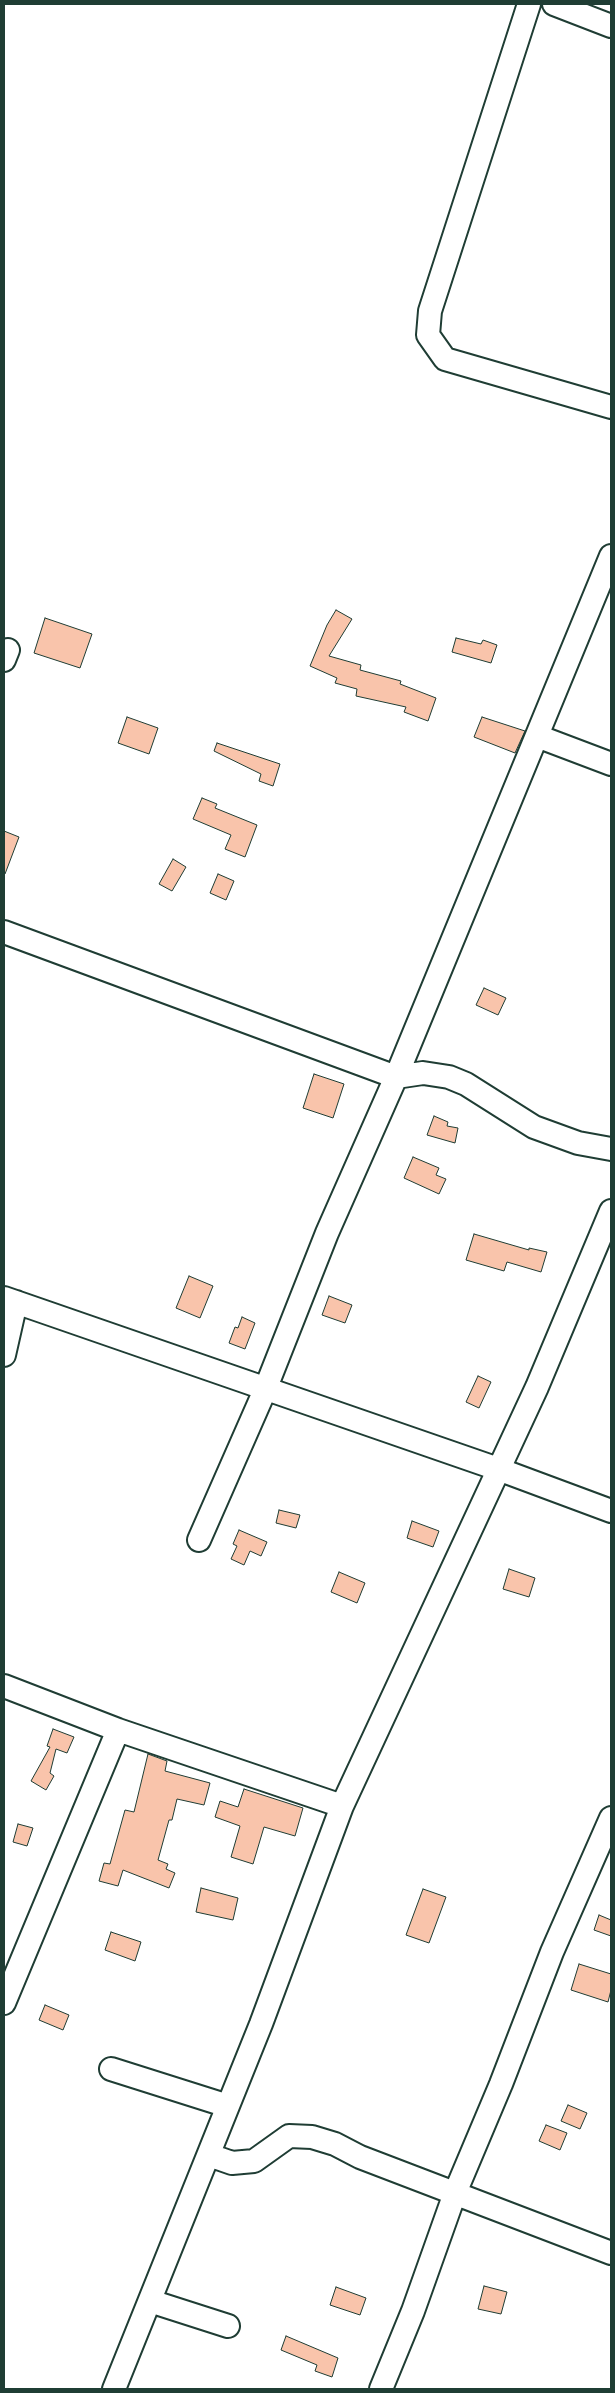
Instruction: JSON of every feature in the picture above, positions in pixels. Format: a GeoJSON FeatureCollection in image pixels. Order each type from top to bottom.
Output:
{"type":"FeatureCollection","features":[{"type":"Feature","properties":{"kind":"street"},"geometry":{"type":"LineString","coordinates":[[529,4],[430,311],[428,335],[445,359],[611,408]]}},
{"type":"Feature","properties":{"kind":"street"},"geometry":{"type":"LineString","coordinates":[[554,4],[611,26]]}},
{"type":"Feature","properties":{"kind":"street"},"geometry":{"type":"LineString","coordinates":[[199,1540],[265,1390],[327,1233],[396,1078],[611,556]]}},
{"type":"Feature","properties":{"kind":"street"},"geometry":{"type":"LineString","coordinates":[[537,736],[611,764]]}},
{"type":"Feature","properties":{"kind":"street"},"geometry":{"type":"LineString","coordinates":[[4,932],[396,1078],[423,1073],[449,1077],[466,1084],[534,1127],[578,1143],[611,1149]]}},
{"type":"Feature","properties":{"kind":"street"},"geometry":{"type":"LineString","coordinates":[[114,2389],[209,2155],[342,1806],[573,1305],[611,1211]]}},
{"type":"Feature","properties":{"kind":"street"},"geometry":{"type":"LineString","coordinates":[[4,1355],[10,1300],[265,1390],[498,1469],[611,1511]]}},
{"type":"Feature","properties":{"kind":"street"},"geometry":{"type":"LineString","coordinates":[[4,1686],[118,1730],[342,1806]]}},
{"type":"Feature","properties":{"kind":"street"},"geometry":{"type":"LineString","coordinates":[[4,2003],[118,1730]]}},
{"type":"Feature","properties":{"kind":"street"},"geometry":{"type":"LineString","coordinates":[[381,2389],[413,2311],[455,2193],[502,2084],[556,1944],[611,1818]]}},
{"type":"Feature","properties":{"kind":"street"},"geometry":{"type":"LineString","coordinates":[[111,2070],[228,2106]]}},
{"type":"Feature","properties":{"kind":"street"},"geometry":{"type":"LineString","coordinates":[[209,2155],[232,2163],[254,2161],[289,2136],[312,2137],[335,2144],[368,2160],[611,2253]]}},
{"type":"Feature","properties":{"kind":"street"},"geometry":{"type":"LineString","coordinates":[[150,2301],[228,2326]]}},
{"type":"Feature","properties":{"kind":"building"},"geometry":{"type":"Polygon","coordinates":[[[336,610],[352,619],[329,656],[361,665],[360,670],[401,681],[400,684],[436,698],[428,721],[404,712],[406,707],[356,696],[357,689],[335,683],[337,678],[310,666],[327,625],[336,610]]]}},
{"type":"Feature","properties":{"kind":"building"},"geometry":{"type":"Polygon","coordinates":[[[45,618],[92,634],[80,668],[34,653],[45,618]]]}},
{"type":"Feature","properties":{"kind":"building"},"geometry":{"type":"Polygon","coordinates":[[[456,638],[481,644],[483,640],[497,645],[491,663],[452,652],[456,638]]]}},
{"type":"Feature","properties":{"kind":"building"},"geometry":{"type":"Polygon","coordinates":[[[127,717],[158,728],[149,754],[118,743],[127,717]]]}},
{"type":"Feature","properties":{"kind":"building"},"geometry":{"type":"Polygon","coordinates":[[[482,717],[525,731],[515,753],[474,737],[482,717]]]}},
{"type":"Feature","properties":{"kind":"building"},"geometry":{"type":"Polygon","coordinates":[[[217,743],[280,764],[273,786],[259,781],[261,774],[214,751],[217,743]]]}},
{"type":"Feature","properties":{"kind":"building"},"geometry":{"type":"Polygon","coordinates":[[[202,798],[217,804],[215,808],[257,825],[245,857],[225,849],[231,835],[193,819],[202,798]]]}},
{"type":"Feature","properties":{"kind":"building"},"geometry":{"type":"Polygon","coordinates":[[[4,831],[19,837],[5,874],[4,874],[4,831]]]}},
{"type":"Feature","properties":{"kind":"building"},"geometry":{"type":"Polygon","coordinates":[[[173,859],[186,867],[172,891],[159,884],[173,859]]]}},
{"type":"Feature","properties":{"kind":"building"},"geometry":{"type":"Polygon","coordinates":[[[218,874],[234,881],[226,900],[210,893],[218,874]]]}},
{"type":"Feature","properties":{"kind":"building"},"geometry":{"type":"Polygon","coordinates":[[[484,988],[506,998],[498,1015],[476,1005],[484,988]]]}},
{"type":"Feature","properties":{"kind":"building"},"geometry":{"type":"Polygon","coordinates":[[[314,1074],[344,1084],[333,1118],[303,1108],[314,1074]]]}},
{"type":"Feature","properties":{"kind":"building"},"geometry":{"type":"Polygon","coordinates":[[[434,1116],[448,1122],[447,1126],[458,1128],[455,1143],[427,1135],[434,1116]]]}},
{"type":"Feature","properties":{"kind":"building"},"geometry":{"type":"Polygon","coordinates":[[[413,1157],[439,1168],[436,1175],[446,1179],[439,1194],[404,1178],[413,1157]]]}},
{"type":"Feature","properties":{"kind":"building"},"geometry":{"type":"Polygon","coordinates":[[[474,1234],[529,1250],[529,1248],[547,1252],[541,1272],[507,1262],[504,1271],[466,1260],[474,1234]]]}},
{"type":"Feature","properties":{"kind":"building"},"geometry":{"type":"Polygon","coordinates":[[[189,1276],[213,1286],[200,1318],[176,1308],[189,1276]]]}},
{"type":"Feature","properties":{"kind":"building"},"geometry":{"type":"Polygon","coordinates":[[[329,1296],[352,1305],[345,1323],[322,1315],[329,1296]]]}},
{"type":"Feature","properties":{"kind":"building"},"geometry":{"type":"Polygon","coordinates":[[[242,1317],[255,1323],[245,1349],[229,1343],[235,1327],[238,1328],[242,1317]]]}},
{"type":"Feature","properties":{"kind":"building"},"geometry":{"type":"Polygon","coordinates":[[[478,1376],[491,1382],[479,1408],[466,1402],[478,1376]]]}},
{"type":"Feature","properties":{"kind":"building"},"geometry":{"type":"Polygon","coordinates":[[[279,1510],[300,1515],[296,1528],[276,1523],[279,1510]]]}},
{"type":"Feature","properties":{"kind":"building"},"geometry":{"type":"Polygon","coordinates":[[[412,1521],[439,1531],[433,1547],[407,1538],[412,1521]]]}},
{"type":"Feature","properties":{"kind":"building"},"geometry":{"type":"Polygon","coordinates":[[[239,1530],[267,1542],[261,1556],[250,1551],[244,1565],[231,1559],[237,1546],[233,1544],[239,1530]]]}},
{"type":"Feature","properties":{"kind":"building"},"geometry":{"type":"Polygon","coordinates":[[[509,1569],[535,1578],[529,1597],[503,1589],[509,1569]]]}},
{"type":"Feature","properties":{"kind":"building"},"geometry":{"type":"Polygon","coordinates":[[[339,1572],[365,1583],[357,1603],[331,1592],[339,1572]]]}},
{"type":"Feature","properties":{"kind":"building"},"geometry":{"type":"Polygon","coordinates":[[[53,1729],[74,1737],[67,1753],[56,1749],[50,1773],[54,1776],[46,1790],[31,1781],[50,1747],[47,1746],[53,1729]]]}},
{"type":"Feature","properties":{"kind":"building"},"geometry":{"type":"Polygon","coordinates":[[[148,1754],[167,1761],[165,1771],[210,1783],[204,1805],[177,1799],[158,1860],[168,1864],[166,1869],[175,1873],[169,1888],[123,1870],[118,1886],[99,1881],[104,1863],[110,1864],[125,1810],[134,1812],[148,1754]]]}},
{"type":"Feature","properties":{"kind":"building"},"geometry":{"type":"Polygon","coordinates":[[[244,1789],[303,1808],[295,1836],[264,1827],[253,1864],[231,1857],[240,1826],[215,1817],[220,1801],[238,1807],[244,1789]]]}},
{"type":"Feature","properties":{"kind":"building"},"geometry":{"type":"Polygon","coordinates":[[[18,1824],[33,1828],[27,1846],[13,1842],[18,1824]]]}},
{"type":"Feature","properties":{"kind":"building"},"geometry":{"type":"Polygon","coordinates":[[[201,1888],[238,1898],[233,1920],[196,1912],[201,1888]]]}},
{"type":"Feature","properties":{"kind":"building"},"geometry":{"type":"Polygon","coordinates":[[[423,1889],[446,1897],[429,1943],[406,1935],[423,1889]]]}},
{"type":"Feature","properties":{"kind":"building"},"geometry":{"type":"Polygon","coordinates":[[[599,1915],[611,1920],[611,1936],[594,1930],[599,1915]]]}},
{"type":"Feature","properties":{"kind":"building"},"geometry":{"type":"Polygon","coordinates":[[[111,1932],[141,1942],[135,1961],[105,1950],[111,1932]]]}},
{"type":"Feature","properties":{"kind":"building"},"geometry":{"type":"Polygon","coordinates":[[[579,1964],[611,1974],[611,1990],[608,2002],[571,1990],[579,1964]]]}},
{"type":"Feature","properties":{"kind":"building"},"geometry":{"type":"Polygon","coordinates":[[[45,2005],[69,2015],[63,2030],[39,2020],[45,2005]]]}},
{"type":"Feature","properties":{"kind":"building"},"geometry":{"type":"Polygon","coordinates":[[[568,2105],[587,2113],[580,2129],[561,2121],[568,2105]]]}},
{"type":"Feature","properties":{"kind":"building"},"geometry":{"type":"Polygon","coordinates":[[[546,2125],[567,2133],[560,2150],[539,2141],[546,2125]]]}},
{"type":"Feature","properties":{"kind":"building"},"geometry":{"type":"Polygon","coordinates":[[[484,2286],[507,2292],[501,2314],[478,2309],[484,2286]]]}},
{"type":"Feature","properties":{"kind":"building"},"geometry":{"type":"Polygon","coordinates":[[[336,2287],[366,2298],[360,2315],[330,2305],[336,2287]]]}},
{"type":"Feature","properties":{"kind":"building"},"geometry":{"type":"Polygon","coordinates":[[[286,2336],[338,2358],[332,2377],[315,2371],[317,2365],[281,2350],[286,2336]]]}}]}
